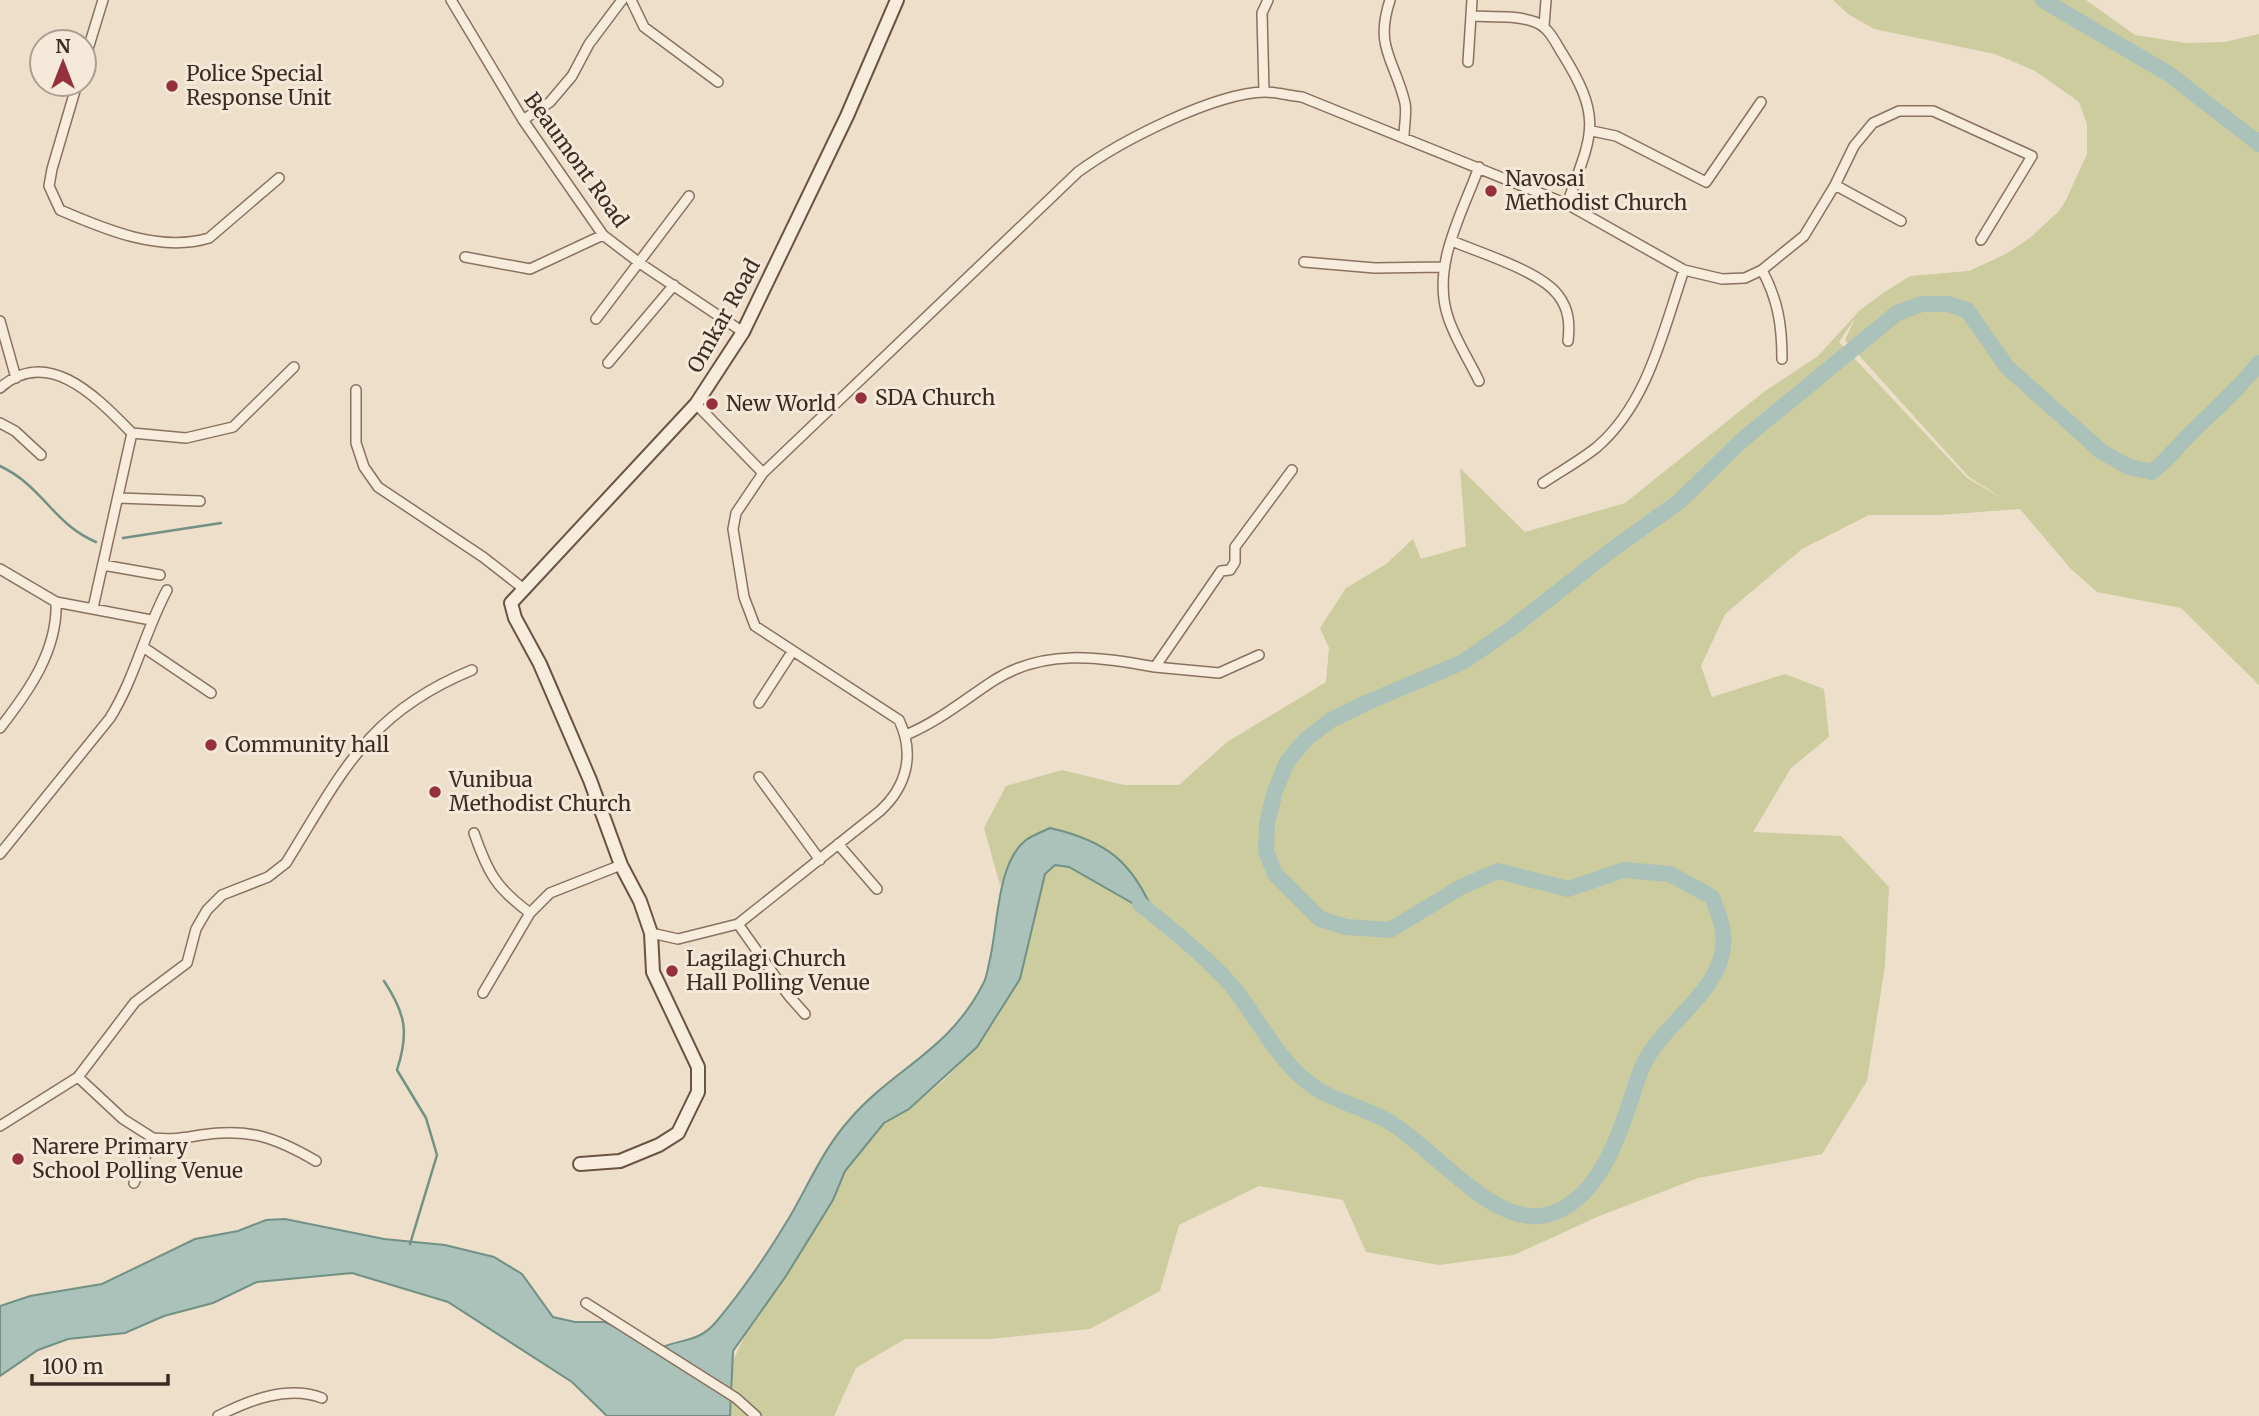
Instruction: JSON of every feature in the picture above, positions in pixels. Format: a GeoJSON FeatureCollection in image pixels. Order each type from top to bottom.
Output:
{"type":"FeatureCollection","features":[{"type":"Feature","properties":{"kind":"street"},"geometry":{"type":"LineString","coordinates":[[94,28],[103,0]]}},
{"type":"Feature","properties":{"kind":"street","name":"Beaumont Road"},"geometry":{"type":"LineString","coordinates":[[452,0],[523,120],[603,235],[641,264],[743,331]]}},
{"type":"Feature","properties":{"kind":"street"},"geometry":{"type":"LineString","coordinates":[[523,120],[550,102],[572,76],[589,44],[622,0]]}},
{"type":"Feature","properties":{"kind":"street"},"geometry":{"type":"LineString","coordinates":[[631,0],[644,27],[680,57],[718,82]]}},
{"type":"Feature","properties":{"kind":"street","name":"Omkar Road"},"geometry":{"type":"LineString","coordinates":[[621,864],[590,779],[540,664],[515,618],[511,603],[696,404],[743,331],[847,116],[897,0]]}},
{"type":"Feature","properties":{"kind":"street"},"geometry":{"type":"LineString","coordinates":[[1264,92],[1262,13],[1268,0]]}},
{"type":"Feature","properties":{"kind":"street"},"geometry":{"type":"LineString","coordinates":[[1390,0],[1385,15],[1384,46],[1405,105],[1404,136]]}},
{"type":"Feature","properties":{"kind":"street"},"geometry":{"type":"LineString","coordinates":[[1468,62],[1472,0]]}},
{"type":"Feature","properties":{"kind":"street"},"geometry":{"type":"LineString","coordinates":[[1546,0],[1544,26],[1578,79],[1588,105],[1592,131],[1567,204]]}},
{"type":"Feature","properties":{"kind":"street"},"geometry":{"type":"LineString","coordinates":[[1471,16],[1525,19],[1544,26]]}},
{"type":"Feature","properties":{"kind":"street"},"geometry":{"type":"LineString","coordinates":[[651,933],[678,939],[738,924],[894,798],[907,766],[906,735],[899,720],[755,626],[744,597],[738,564],[733,529],[736,513],[764,473],[1078,172],[1104,153],[1219,100],[1264,92],[1302,97],[1567,204],[1684,270],[1722,279],[1745,278],[1762,270],[1804,236],[1835,185],[1854,146],[1872,123],[1899,111],[1933,111],[2032,156],[1981,240]]}},
{"type":"Feature","properties":{"kind":"street"},"geometry":{"type":"LineString","coordinates":[[74,98],[49,186],[60,210],[89,224],[127,235],[194,243],[209,238],[279,178]]}},
{"type":"Feature","properties":{"kind":"street"},"geometry":{"type":"LineString","coordinates":[[1592,131],[1616,136],[1706,182],[1761,102]]}},
{"type":"Feature","properties":{"kind":"street"},"geometry":{"type":"LineString","coordinates":[[1479,167],[1443,267],[1448,318],[1479,380]]}},
{"type":"Feature","properties":{"kind":"street"},"geometry":{"type":"LineString","coordinates":[[1835,185],[1901,220]]}},
{"type":"Feature","properties":{"kind":"street"},"geometry":{"type":"LineString","coordinates":[[596,319],[641,264],[690,196]]}},
{"type":"Feature","properties":{"kind":"street"},"geometry":{"type":"LineString","coordinates":[[464,257],[530,269],[603,235]]}},
{"type":"Feature","properties":{"kind":"street"},"geometry":{"type":"LineString","coordinates":[[1452,241],[1539,279],[1558,293],[1570,322],[1568,341]]}},
{"type":"Feature","properties":{"kind":"street"},"geometry":{"type":"LineString","coordinates":[[1304,262],[1375,268],[1443,267]]}},
{"type":"Feature","properties":{"kind":"street"},"geometry":{"type":"LineString","coordinates":[[1544,483],[1596,447],[1632,406],[1649,372],[1684,270]]}},
{"type":"Feature","properties":{"kind":"street"},"geometry":{"type":"LineString","coordinates":[[1762,270],[1778,303],[1782,326],[1782,359]]}},
{"type":"Feature","properties":{"kind":"street"},"geometry":{"type":"LineString","coordinates":[[608,363],[674,285]]}},
{"type":"Feature","properties":{"kind":"street"},"geometry":{"type":"LineString","coordinates":[[0,321],[16,377]]}},
{"type":"Feature","properties":{"kind":"street"},"geometry":{"type":"LineString","coordinates":[[0,388],[16,377],[36,374],[67,379],[89,390],[132,433],[186,438],[233,427],[294,367]]}},
{"type":"Feature","properties":{"kind":"street"},"geometry":{"type":"LineString","coordinates":[[356,390],[356,443],[364,467],[378,487],[484,557],[524,589]]}},
{"type":"Feature","properties":{"kind":"street"},"geometry":{"type":"LineString","coordinates":[[696,404],[764,473]]}},
{"type":"Feature","properties":{"kind":"street"},"geometry":{"type":"LineString","coordinates":[[0,423],[15,432],[41,455]]}},
{"type":"Feature","properties":{"kind":"street"},"geometry":{"type":"LineString","coordinates":[[93,608],[132,433]]}},
{"type":"Feature","properties":{"kind":"street"},"geometry":{"type":"LineString","coordinates":[[1155,667],[1221,571],[1230,570],[1233,566],[1235,547],[1292,470]]}},
{"type":"Feature","properties":{"kind":"street"},"geometry":{"type":"LineString","coordinates":[[119,498],[200,501]]}},
{"type":"Feature","properties":{"kind":"street"},"geometry":{"type":"LineString","coordinates":[[103,565],[160,575]]}},
{"type":"Feature","properties":{"kind":"street"},"geometry":{"type":"LineString","coordinates":[[0,569],[56,602],[151,620]]}},
{"type":"Feature","properties":{"kind":"street"},"geometry":{"type":"LineString","coordinates":[[0,854],[110,718],[121,700],[151,620],[167,590]]}},
{"type":"Feature","properties":{"kind":"street"},"geometry":{"type":"LineString","coordinates":[[0,727],[37,674],[52,645],[57,622],[56,602]]}},
{"type":"Feature","properties":{"kind":"street"},"geometry":{"type":"LineString","coordinates":[[143,647],[211,693]]}},
{"type":"Feature","properties":{"kind":"street"},"geometry":{"type":"LineString","coordinates":[[759,703],[792,652]]}},
{"type":"Feature","properties":{"kind":"street"},"geometry":{"type":"LineString","coordinates":[[906,735],[928,726],[995,679],[1048,658],[1077,656],[1219,673],[1259,656]]}},
{"type":"Feature","properties":{"kind":"street"},"geometry":{"type":"LineString","coordinates":[[0,1126],[78,1077],[135,1002],[187,963],[196,929],[207,910],[222,895],[268,877],[286,863],[348,763],[367,738],[388,718],[418,698],[472,670]]}},
{"type":"Feature","properties":{"kind":"street"},"geometry":{"type":"LineString","coordinates":[[759,777],[820,860]]}},
{"type":"Feature","properties":{"kind":"street"},"geometry":{"type":"LineString","coordinates":[[474,833],[488,873],[505,895],[530,913]]}},
{"type":"Feature","properties":{"kind":"street"},"geometry":{"type":"LineString","coordinates":[[838,844],[877,889]]}},
{"type":"Feature","properties":{"kind":"street"},"geometry":{"type":"LineString","coordinates":[[484,993],[530,913],[550,893],[621,864],[640,901],[651,933],[653,972],[698,1067],[698,1092],[678,1133],[620,1161],[580,1164]]}},
{"type":"Feature","properties":{"kind":"street"},"geometry":{"type":"LineString","coordinates":[[738,924],[805,1014]]}},
{"type":"Feature","properties":{"kind":"street"},"geometry":{"type":"LineString","coordinates":[[78,1077],[123,1119],[153,1138],[175,1141],[200,1135],[246,1132],[280,1140],[316,1161]]}},
{"type":"Feature","properties":{"kind":"street"},"geometry":{"type":"LineString","coordinates":[[134,1183],[153,1138]]}},
{"type":"Feature","properties":{"kind":"street"},"geometry":{"type":"LineString","coordinates":[[586,1303],[736,1398],[756,1416]]}},
{"type":"Feature","properties":{"kind":"street"},"geometry":{"type":"LineString","coordinates":[[218,1416],[250,1400],[283,1394],[310,1393],[322,1398]]}},
{"type":"Feature","properties":{"kind":"green space"},"geometry":{"type":"Polygon","coordinates":[[[1833,0],[2086,0],[2135,35],[2186,43],[2225,42],[2259,34],[2259,685],[2181,608],[2097,592],[2070,568],[2020,509],[1939,515],[1869,515],[1802,549],[1725,614],[1701,666],[1712,697],[1785,674],[1824,689],[1829,737],[1791,768],[1753,832],[1841,836],[1889,887],[1885,966],[1867,1081],[1822,1154],[1698,1178],[1597,1217],[1514,1255],[1439,1265],[1366,1252],[1343,1200],[1259,1186],[1179,1225],[1160,1291],[1090,1329],[989,1339],[905,1339],[856,1368],[834,1416],[730,1416],[733,1391],[730,1367],[746,1333],[786,1276],[833,1200],[845,1171],[884,1123],[909,1109],[943,1081],[977,1047],[999,1015],[1031,933],[1045,874],[1055,865],[1069,867],[1154,916],[1025,841],[1000,885],[984,828],[1006,786],[1062,770],[1124,785],[1179,785],[1227,742],[1326,682],[1329,648],[1320,628],[1346,588],[1386,564],[1413,539],[1421,559],[1466,546],[1460,468],[1525,532],[1625,503],[1765,391],[1818,356],[1860,310],[1883,293],[1910,276],[1969,271],[2006,254],[2031,237],[2059,211],[2087,154],[2087,125],[2079,102],[2035,71],[1995,54],[1874,29],[1848,14],[1833,0]],[[1855,318],[1839,342],[1967,478],[2005,500],[1969,477],[1845,340],[1855,318]]]}},
{"type":"Feature","properties":{"kind":"shaded area"},"geometry":{"type":"Polygon","coordinates":[[[1050,828],[1087,840],[1116,857],[1137,881],[1155,916],[1069,867],[1055,865],[1045,874],[1020,979],[977,1047],[909,1109],[884,1123],[845,1171],[833,1200],[786,1276],[733,1351],[730,1416],[607,1416],[572,1382],[448,1302],[352,1273],[257,1282],[213,1303],[164,1316],[125,1333],[68,1339],[38,1350],[0,1376],[0,1306],[30,1296],[102,1284],[195,1239],[238,1231],[266,1220],[285,1219],[384,1239],[445,1245],[494,1257],[522,1274],[553,1317],[575,1322],[605,1322],[660,1348],[703,1334],[726,1310],[764,1258],[840,1130],[867,1101],[938,1043],[969,1007],[986,975],[1000,895],[1009,863],[1026,840],[1050,828]]]}},
{"type":"Feature","properties":{"kind":"waterway"},"geometry":{"type":"LineString","coordinates":[[2043,0],[2169,74],[2259,144]]}},
{"type":"Feature","properties":{"kind":"waterway"},"geometry":{"type":"LineString","coordinates":[[2255,141],[2259,137]]}},
{"type":"Feature","properties":{"kind":"waterway"},"geometry":{"type":"LineString","coordinates":[[1140,904],[1222,975],[1285,1060],[1315,1088],[1391,1123],[1465,1183],[1505,1209],[1526,1216],[1546,1215],[1566,1207],[1582,1194],[1608,1158],[1648,1056],[1704,990],[1715,973],[1722,954],[1723,933],[1712,897],[1670,874],[1624,870],[1568,889],[1498,871],[1461,887],[1390,930],[1346,927],[1320,919],[1275,874],[1266,851],[1267,824],[1275,791],[1287,762],[1306,739],[1331,720],[1463,662],[1512,628],[1610,551],[1680,501],[1741,441],[1897,313],[1922,304],[1947,304],[1967,310],[2007,367],[2102,452],[2129,467],[2152,472],[2259,363]]}},
{"type":"Feature","properties":{"kind":"waterway"},"geometry":{"type":"LineString","coordinates":[[0,466],[27,484],[69,525],[96,542]]}},
{"type":"Feature","properties":{"kind":"waterway"},"geometry":{"type":"LineString","coordinates":[[123,538],[221,523]]}},
{"type":"Feature","properties":{"kind":"waterway"},"geometry":{"type":"LineString","coordinates":[[384,981],[397,1004],[403,1024],[403,1045],[397,1070],[426,1118],[437,1155],[410,1244]]}},
{"type":"Feature","properties":{"kind":"place","name":"Police Special Response Unit"},"geometry":{"type":"Point","coordinates":[172,86]}},
{"type":"Feature","properties":{"kind":"place","name":"Navosai Methodist Church"},"geometry":{"type":"Point","coordinates":[1491,191]}},
{"type":"Feature","properties":{"kind":"place","name":"SDA Church"},"geometry":{"type":"Point","coordinates":[861,398]}},
{"type":"Feature","properties":{"kind":"place","name":"New World"},"geometry":{"type":"Point","coordinates":[712,404]}},
{"type":"Feature","properties":{"kind":"place","name":"Community hall"},"geometry":{"type":"Point","coordinates":[211,745]}},
{"type":"Feature","properties":{"kind":"place","name":"Vunibua Methodist Church"},"geometry":{"type":"Point","coordinates":[435,792]}},
{"type":"Feature","properties":{"kind":"place","name":"Lagilagi Church Hall Polling Venue"},"geometry":{"type":"Point","coordinates":[672,971]}},
{"type":"Feature","properties":{"kind":"place","name":"Narere Primary School Polling Venue"},"geometry":{"type":"Point","coordinates":[18,1159]}}]}
